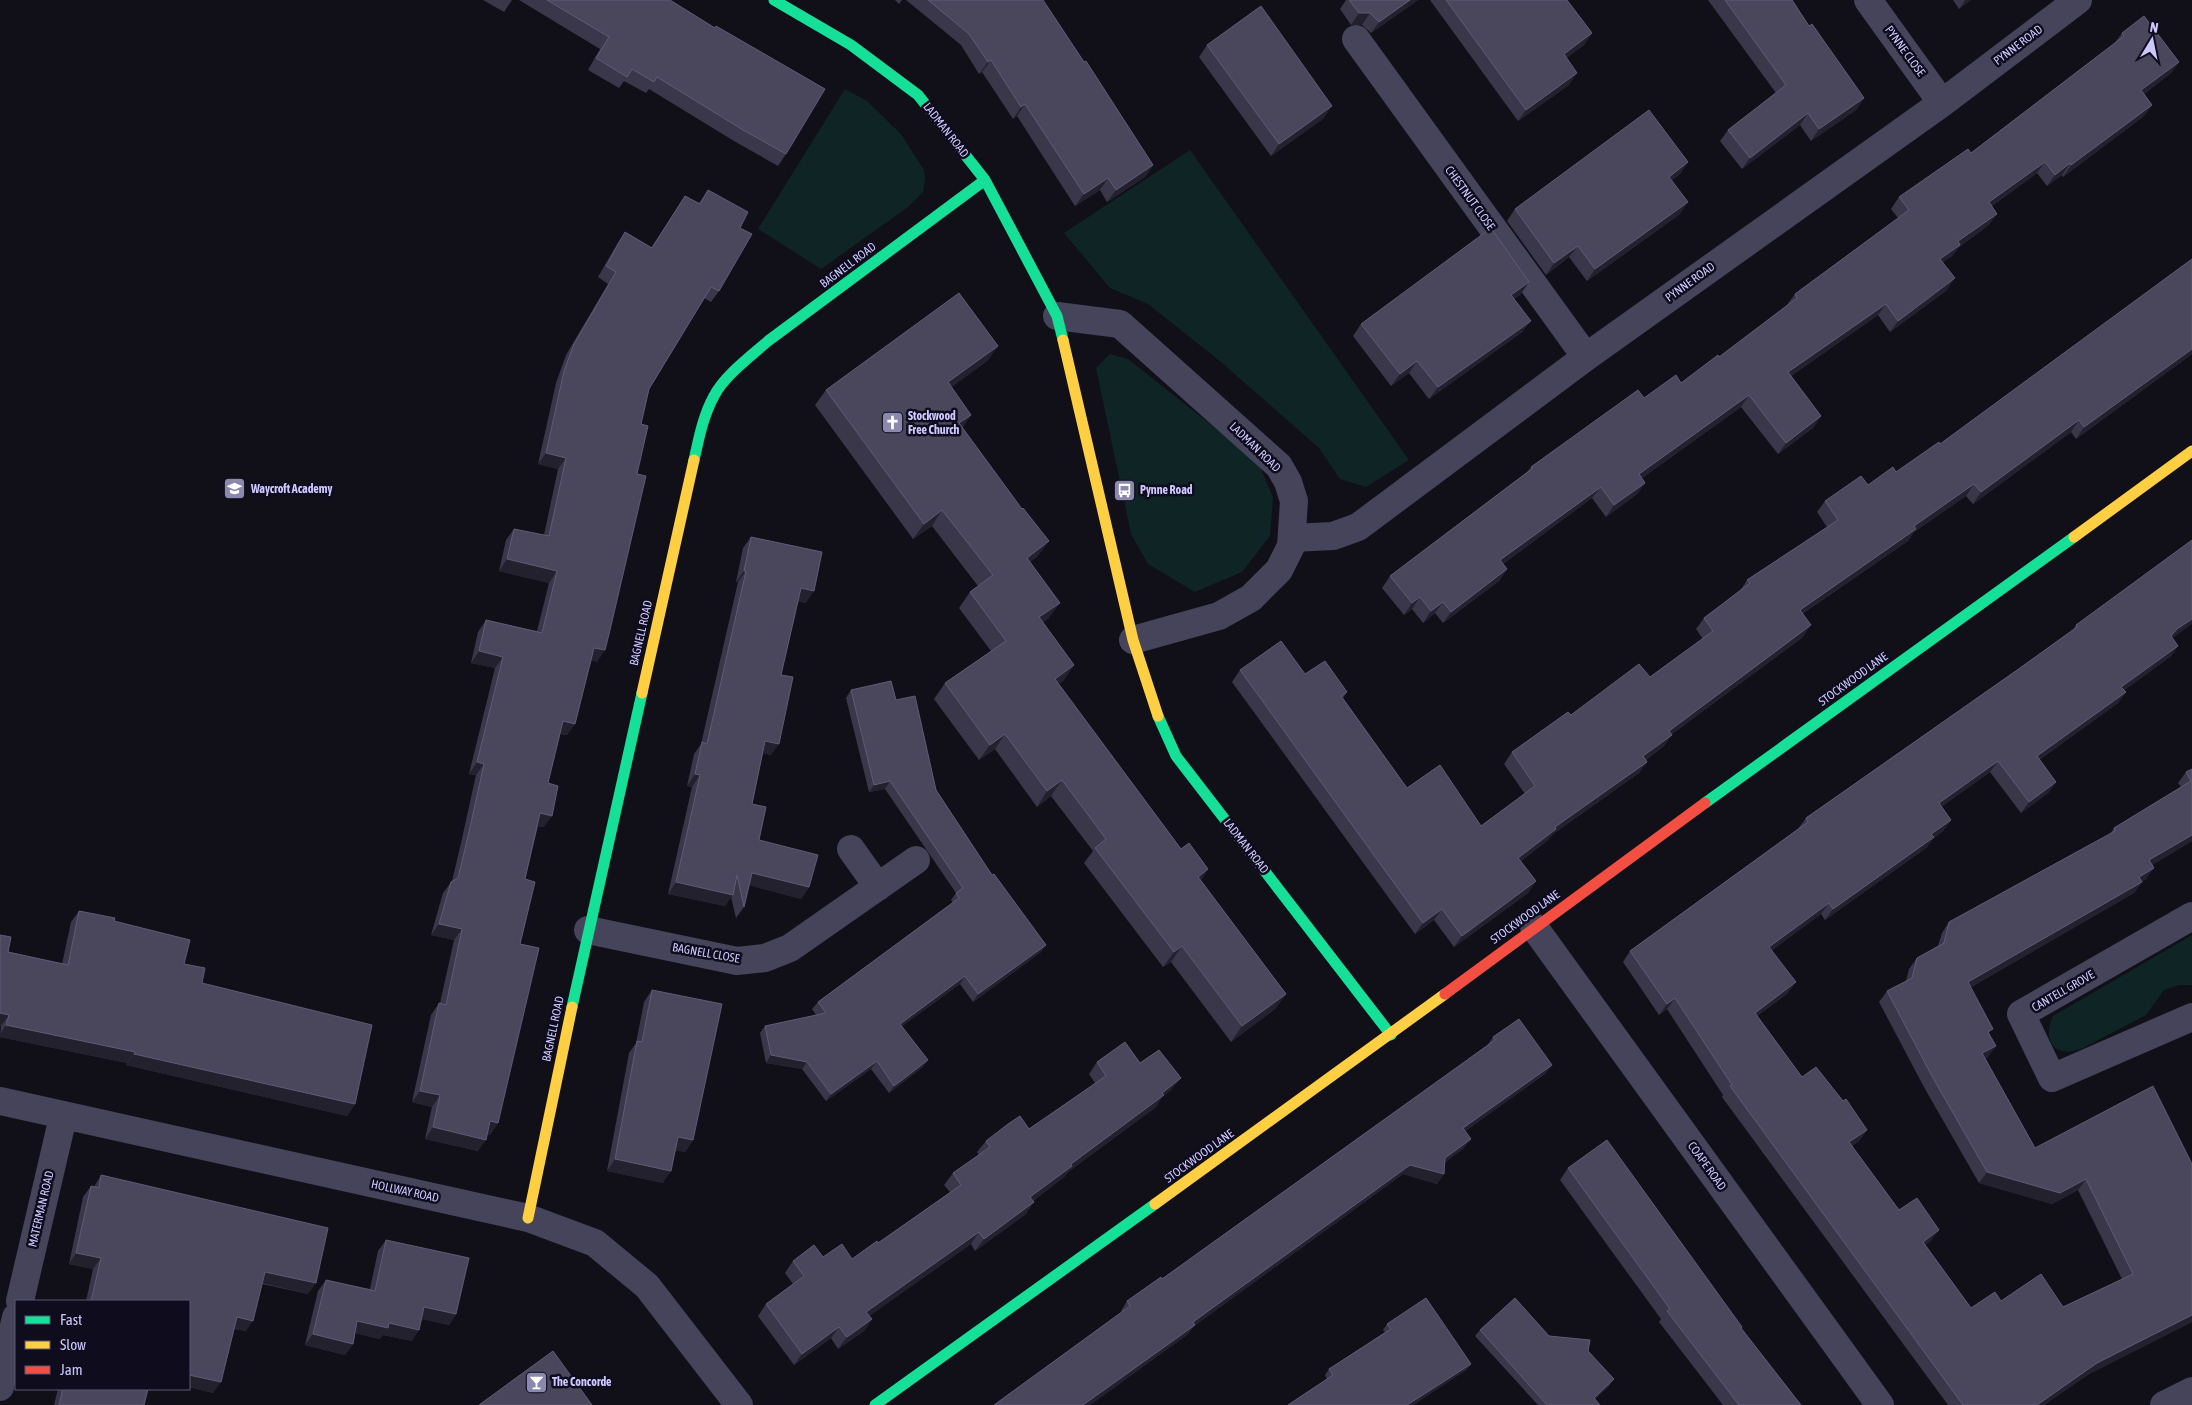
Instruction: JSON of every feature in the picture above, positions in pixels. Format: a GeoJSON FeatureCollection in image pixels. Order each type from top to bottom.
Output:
{"type":"FeatureCollection","features":[{"type":"Feature","properties":{"kind":"street","name":"LADMAN ROAD"},"geometry":{"type":"LineString","coordinates":[[774,0],[851,45],[918,95],[985,180],[1058,316],[1133,640],[1153,705],[1176,756],[1391,1035]]}},
{"type":"Feature","properties":{"kind":"street","name":"PYNNE CLOSE"},"geometry":{"type":"LineString","coordinates":[[1868,0],[1942,102]]}},
{"type":"Feature","properties":{"kind":"street","name":"PYNNE ROAD"},"geometry":{"type":"LineString","coordinates":[[1292,538],[1333,536],[1358,527],[1586,357],[1942,102],[2078,0]]}},
{"type":"Feature","properties":{"kind":"street","name":"CHESTNUT CLOSE"},"geometry":{"type":"LineString","coordinates":[[1356,39],[1586,357]]}},
{"type":"Feature","properties":{"kind":"street","name":"BAGNELL ROAD"},"geometry":{"type":"LineString","coordinates":[[528,1218],[588,930],[702,426],[714,395],[737,368],[768,341],[985,180]]}},
{"type":"Feature","properties":{"kind":"street","name":"LADMAN ROAD"},"geometry":{"type":"LineString","coordinates":[[1058,316],[1120,324],[1279,466],[1288,482],[1294,501],[1292,538],[1280,570],[1251,598],[1219,616],[1133,640]]}},
{"type":"Feature","properties":{"kind":"street","name":"STOCKWOOD LANE"},"geometry":{"type":"LineString","coordinates":[[875,1405],[1391,1035],[1534,927],[2192,451]]}},
{"type":"Feature","properties":{"kind":"street"},"geometry":{"type":"LineString","coordinates":[[851,849],[878,887]]}},
{"type":"Feature","properties":{"kind":"street","name":"BAGNELL CLOSE"},"geometry":{"type":"LineString","coordinates":[[588,930],[737,961],[765,958],[790,948],[916,860]]}},
{"type":"Feature","properties":{"kind":"street","name":"CANTELL GROVE"},"geometry":{"type":"LineString","coordinates":[[2192,916],[2022,1014],[2052,1078],[2192,1017]]}},
{"type":"Feature","properties":{"kind":"street","name":"COAPE ROAD"},"geometry":{"type":"LineString","coordinates":[[1534,927],[1880,1405]]}},
{"type":"Feature","properties":{"kind":"street","name":"HOLLWAY ROAD"},"geometry":{"type":"LineString","coordinates":[[0,1101],[528,1218],[595,1243],[647,1286],[739,1405]]}},
{"type":"Feature","properties":{"kind":"street","name":"MATERMAN ROAD"},"geometry":{"type":"LineString","coordinates":[[20,1300],[63,1116]]}},
{"type":"Feature","properties":{"kind":"street"},"geometry":{"type":"LineString","coordinates":[[0,1387],[15,1321]]}},
{"type":"Feature","properties":{"kind":"street"},"geometry":{"type":"LineString","coordinates":[[2164,1405],[2192,1391]]}},
{"type":"Feature","properties":{"kind":"green space"},"geometry":{"type":"Polygon","coordinates":[[[845,89],[867,101],[901,134],[924,170],[925,179],[923,192],[908,207],[821,269],[758,229],[845,89]]]}},
{"type":"Feature","properties":{"kind":"green space"},"geometry":{"type":"Polygon","coordinates":[[[1190,150],[1409,460],[1366,487],[1340,479],[1319,448],[1221,362],[1148,304],[1110,288],[1064,233],[1190,150]]]}},
{"type":"Feature","properties":{"kind":"green space"},"geometry":{"type":"Polygon","coordinates":[[[1110,354],[1128,359],[1258,462],[1273,497],[1270,536],[1242,572],[1195,592],[1148,564],[1131,534],[1096,368],[1110,354]]]}},
{"type":"Feature","properties":{"kind":"green space"},"geometry":{"type":"Polygon","coordinates":[[[2192,935],[2192,985],[2179,985],[2164,990],[2146,1015],[2083,1048],[2065,1051],[2058,1050],[2053,1046],[2049,1034],[2053,1016],[2192,935]]]}},
{"type":"Feature","properties":{"kind":"building"},"geometry":{"type":"Polygon","coordinates":[[[547,0],[670,0],[715,28],[716,26],[825,89],[786,154],[657,77],[654,82],[632,69],[627,77],[596,58],[609,37],[547,0]]]}},
{"type":"Feature","properties":{"kind":"building"},"geometry":{"type":"Polygon","coordinates":[[[928,0],[1043,0],[1084,62],[1086,61],[1153,165],[1116,190],[1108,178],[1084,194],[1025,104],[1021,107],[991,60],[988,62],[969,34],[928,0]]]}},
{"type":"Feature","properties":{"kind":"building"},"geometry":{"type":"Polygon","coordinates":[[[1349,0],[1410,0],[1379,22],[1370,13],[1359,13],[1349,0]]]}},
{"type":"Feature","properties":{"kind":"building"},"geometry":{"type":"Polygon","coordinates":[[[1446,0],[1567,0],[1592,33],[1564,54],[1577,73],[1526,110],[1446,0]]]}},
{"type":"Feature","properties":{"kind":"building"},"geometry":{"type":"Polygon","coordinates":[[[1725,0],[1792,0],[1809,26],[1812,24],[1864,98],[1819,129],[1808,113],[1750,158],[1728,130],[1786,85],[1725,0]]]}},
{"type":"Feature","properties":{"kind":"building"},"geometry":{"type":"Polygon","coordinates":[[[1261,6],[1332,106],[1279,144],[1207,45],[1261,6]]]}},
{"type":"Feature","properties":{"kind":"building"},"geometry":{"type":"Polygon","coordinates":[[[2144,16],[2179,62],[2141,90],[2152,105],[2055,175],[2045,162],[1989,202],[1997,214],[1958,241],[1960,245],[1940,259],[1955,278],[1898,321],[1886,304],[1788,372],[1821,416],[1786,443],[1749,395],[1639,474],[1645,483],[1614,505],[1601,487],[1500,560],[1507,569],[1451,612],[1443,602],[1431,611],[1420,597],[1412,603],[1390,576],[1533,468],[1531,467],[1638,390],[1644,398],[1676,375],[1681,383],[1718,355],[1719,357],[1797,298],[1795,294],[1909,210],[1899,197],[1968,149],[1971,153],[2124,36],[2122,33],[2144,16]]]}},
{"type":"Feature","properties":{"kind":"building"},"geometry":{"type":"Polygon","coordinates":[[[1649,110],[1688,162],[1669,177],[1688,202],[1595,269],[1578,246],[1554,263],[1515,209],[1649,110]]]}},
{"type":"Feature","properties":{"kind":"building"},"geometry":{"type":"Polygon","coordinates":[[[708,190],[748,212],[740,228],[752,234],[719,291],[711,287],[649,389],[641,424],[648,426],[637,474],[646,476],[605,650],[594,648],[575,724],[563,721],[548,783],[558,786],[552,816],[540,813],[525,879],[535,882],[520,944],[539,948],[498,1123],[490,1121],[486,1140],[433,1127],[440,1095],[420,1091],[439,1003],[446,1005],[462,929],[439,924],[451,882],[458,878],[484,764],[477,762],[503,657],[479,651],[486,620],[542,633],[557,571],[507,559],[514,529],[549,536],[566,458],[546,453],[564,371],[574,344],[616,272],[606,266],[625,232],[652,248],[685,196],[700,204],[708,190]]]}},
{"type":"Feature","properties":{"kind":"building"},"geometry":{"type":"Polygon","coordinates":[[[1491,228],[1529,282],[1511,295],[1531,321],[1438,387],[1417,361],[1400,374],[1361,324],[1491,228]]]}},
{"type":"Feature","properties":{"kind":"building"},"geometry":{"type":"Polygon","coordinates":[[[2192,259],[2192,349],[2084,427],[2079,420],[1981,492],[1974,484],[1914,526],[1916,529],[1800,610],[1811,625],[1669,731],[1672,735],[1643,756],[1647,762],[1555,827],[1556,829],[1518,858],[1536,881],[1462,936],[1442,909],[1423,923],[1240,670],[1281,641],[1305,674],[1325,661],[1347,692],[1341,696],[1407,788],[1440,765],[1481,826],[1535,786],[1512,752],[1568,712],[1571,715],[1639,664],[1650,677],[1713,631],[1704,618],[1750,583],[1747,580],[1838,520],[1825,501],[1861,476],[1868,485],[1893,467],[1896,472],[1939,442],[1940,444],[2192,259]]]}},
{"type":"Feature","properties":{"kind":"building"},"geometry":{"type":"Polygon","coordinates":[[[959,293],[998,346],[948,382],[971,415],[959,423],[1022,509],[1049,541],[1027,558],[1060,603],[1039,617],[1074,665],[1055,679],[1181,849],[1189,843],[1208,869],[1198,877],[1286,994],[1242,1026],[1182,946],[1174,952],[1095,848],[1106,839],[1062,780],[1047,791],[1005,734],[990,745],[945,683],[1006,641],[970,592],[993,575],[942,510],[924,524],[826,390],[959,293]]]}},
{"type":"Feature","properties":{"kind":"building"},"geometry":{"type":"Polygon","coordinates":[[[751,537],[822,552],[814,591],[801,588],[781,675],[793,677],[779,744],[765,741],[752,804],[766,807],[759,840],[818,855],[809,887],[752,873],[744,907],[737,875],[733,895],[676,882],[700,775],[695,774],[702,742],[707,744],[746,571],[744,571],[751,537]]]}},
{"type":"Feature","properties":{"kind":"building"},"geometry":{"type":"Polygon","coordinates":[[[2192,540],[2192,619],[2177,629],[2171,636],[2178,646],[2121,687],[2126,692],[2037,756],[2056,782],[2029,802],[1998,761],[1939,803],[1951,820],[1931,834],[1934,837],[1833,909],[1829,903],[1769,947],[1796,982],[1755,1013],[1802,1077],[1816,1067],[1843,1101],[1846,1099],[1867,1130],[1849,1142],[1899,1210],[1917,1198],[1939,1230],[1923,1242],[1971,1308],[1995,1292],[2001,1301],[2041,1274],[2063,1307],[2133,1274],[2086,1179],[2060,1193],[1987,1172],[1933,1078],[1887,991],[1912,978],[1917,958],[1944,943],[1949,922],[2115,831],[2114,828],[2191,781],[2186,772],[2192,769],[2192,835],[2149,860],[2154,868],[2139,877],[2142,882],[1968,982],[1993,1029],[1988,1032],[1996,1046],[1982,1053],[2035,1148],[2153,1086],[2192,1164],[2192,1315],[2097,1363],[2037,1405],[1963,1405],[1730,1086],[1732,1085],[1675,998],[1667,1004],[1630,951],[1808,822],[1806,818],[2077,627],[2076,625],[2192,540]]]}},
{"type":"Feature","properties":{"kind":"building"},"geometry":{"type":"Polygon","coordinates":[[[891,681],[896,700],[915,696],[936,790],[992,875],[994,874],[1046,945],[978,994],[965,976],[900,1024],[928,1060],[894,1086],[877,1061],[831,1094],[807,1062],[771,1055],[765,1026],[826,1013],[818,1002],[959,898],[956,893],[963,888],[890,781],[874,785],[851,690],[891,681]]]}},
{"type":"Feature","properties":{"kind":"building"},"geometry":{"type":"Polygon","coordinates":[[[79,911],[115,918],[114,921],[190,940],[184,964],[205,968],[202,983],[372,1025],[355,1104],[134,1054],[135,1052],[6,1025],[9,1015],[0,1013],[0,935],[11,937],[8,952],[68,965],[79,911]]]}},
{"type":"Feature","properties":{"kind":"building"},"geometry":{"type":"Polygon","coordinates":[[[652,990],[722,1004],[693,1140],[678,1137],[671,1171],[615,1159],[637,1041],[642,1042],[652,990]]]}},
{"type":"Feature","properties":{"kind":"building"},"geometry":{"type":"Polygon","coordinates":[[[1519,1019],[1552,1065],[1463,1128],[1471,1139],[1445,1158],[1444,1174],[1410,1165],[1193,1322],[1195,1325],[1083,1405],[994,1405],[1130,1306],[1127,1301],[1161,1277],[1162,1279],[1495,1040],[1493,1037],[1519,1019]]]}},
{"type":"Feature","properties":{"kind":"building"},"geometry":{"type":"Polygon","coordinates":[[[1125,1042],[1140,1063],[1159,1050],[1181,1078],[1162,1093],[1164,1095],[1030,1197],[1034,1202],[984,1239],[979,1232],[866,1312],[872,1319],[847,1337],[839,1327],[802,1354],[766,1304],[804,1276],[793,1261],[814,1245],[823,1257],[842,1244],[852,1259],[877,1241],[878,1243],[961,1185],[953,1173],[990,1147],[986,1141],[1008,1124],[1020,1116],[1029,1129],[1106,1076],[1097,1062],[1125,1042]]]}},
{"type":"Feature","properties":{"kind":"building"},"geometry":{"type":"Polygon","coordinates":[[[1607,1140],[1741,1328],[1801,1405],[1739,1405],[1667,1311],[1670,1309],[1568,1168],[1607,1140]]]}},
{"type":"Feature","properties":{"kind":"building"},"geometry":{"type":"Polygon","coordinates":[[[101,1175],[328,1228],[316,1283],[265,1272],[253,1321],[237,1317],[221,1382],[190,1375],[190,1300],[91,1300],[101,1258],[76,1253],[91,1186],[99,1188],[101,1175]]]}},
{"type":"Feature","properties":{"kind":"building"},"geometry":{"type":"Polygon","coordinates":[[[386,1240],[469,1258],[456,1314],[424,1307],[419,1330],[389,1323],[388,1328],[357,1321],[353,1344],[313,1334],[326,1280],[375,1291],[386,1240]]]}},
{"type":"Feature","properties":{"kind":"building"},"geometry":{"type":"Polygon","coordinates":[[[1426,1298],[1471,1364],[1407,1405],[1288,1405],[1333,1375],[1329,1369],[1391,1329],[1387,1324],[1426,1298]]]}},
{"type":"Feature","properties":{"kind":"building"},"geometry":{"type":"Polygon","coordinates":[[[1515,1298],[1549,1336],[1590,1340],[1588,1351],[1614,1379],[1594,1398],[1600,1405],[1547,1405],[1480,1330],[1515,1298]]]}},
{"type":"Feature","properties":{"kind":"building"},"geometry":{"type":"Polygon","coordinates":[[[553,1351],[592,1405],[479,1405],[553,1351]]]}},
{"type":"Feature","properties":{"kind":"building"},"geometry":{"type":"Polygon","coordinates":[[[63,1390],[148,1390],[144,1405],[59,1405],[63,1390]]]}},
{"type":"Feature","properties":{"kind":"traffic: fast"},"geometry":{"type":"LineString","coordinates":[[774,0],[851,45],[918,95],[985,180],[1057,316],[1063,340]]}},
{"type":"Feature","properties":{"kind":"traffic: fast"},"geometry":{"type":"LineString","coordinates":[[694,460],[710,404],[724,381],[738,367],[768,341],[985,180]]}},
{"type":"Feature","properties":{"kind":"traffic: fast"},"geometry":{"type":"LineString","coordinates":[[1705,803],[2074,537]]}},
{"type":"Feature","properties":{"kind":"traffic: fast"},"geometry":{"type":"LineString","coordinates":[[572,1007],[642,693]]}},
{"type":"Feature","properties":{"kind":"traffic: fast"},"geometry":{"type":"LineString","coordinates":[[1158,716],[1176,756],[1391,1035]]}},
{"type":"Feature","properties":{"kind":"traffic: fast"},"geometry":{"type":"LineString","coordinates":[[875,1405],[1155,1204]]}},
{"type":"Feature","properties":{"kind":"traffic: slow"},"geometry":{"type":"LineString","coordinates":[[1063,340],[1133,640],[1158,716]]}},
{"type":"Feature","properties":{"kind":"traffic: slow"},"geometry":{"type":"LineString","coordinates":[[2074,537],[2192,451]]}},
{"type":"Feature","properties":{"kind":"traffic: slow"},"geometry":{"type":"LineString","coordinates":[[642,693],[694,460]]}},
{"type":"Feature","properties":{"kind":"traffic: slow"},"geometry":{"type":"LineString","coordinates":[[1155,1204],[1445,994]]}},
{"type":"Feature","properties":{"kind":"traffic: slow"},"geometry":{"type":"LineString","coordinates":[[528,1218],[572,1007]]}},
{"type":"Feature","properties":{"kind":"traffic: jam"},"geometry":{"type":"LineString","coordinates":[[1445,994],[1705,803]]}},
{"type":"Feature","properties":{"kind":"place","name":"Stockwood Free Church"},"geometry":{"type":"Point","coordinates":[892,423]}},
{"type":"Feature","properties":{"kind":"place","name":"Waycroft Academy"},"geometry":{"type":"Point","coordinates":[235,489]}},
{"type":"Feature","properties":{"kind":"place","name":"Pynne Road"},"geometry":{"type":"Point","coordinates":[1124,490]}},
{"type":"Feature","properties":{"kind":"place","name":"The Concorde"},"geometry":{"type":"Point","coordinates":[536,1382]}}]}
